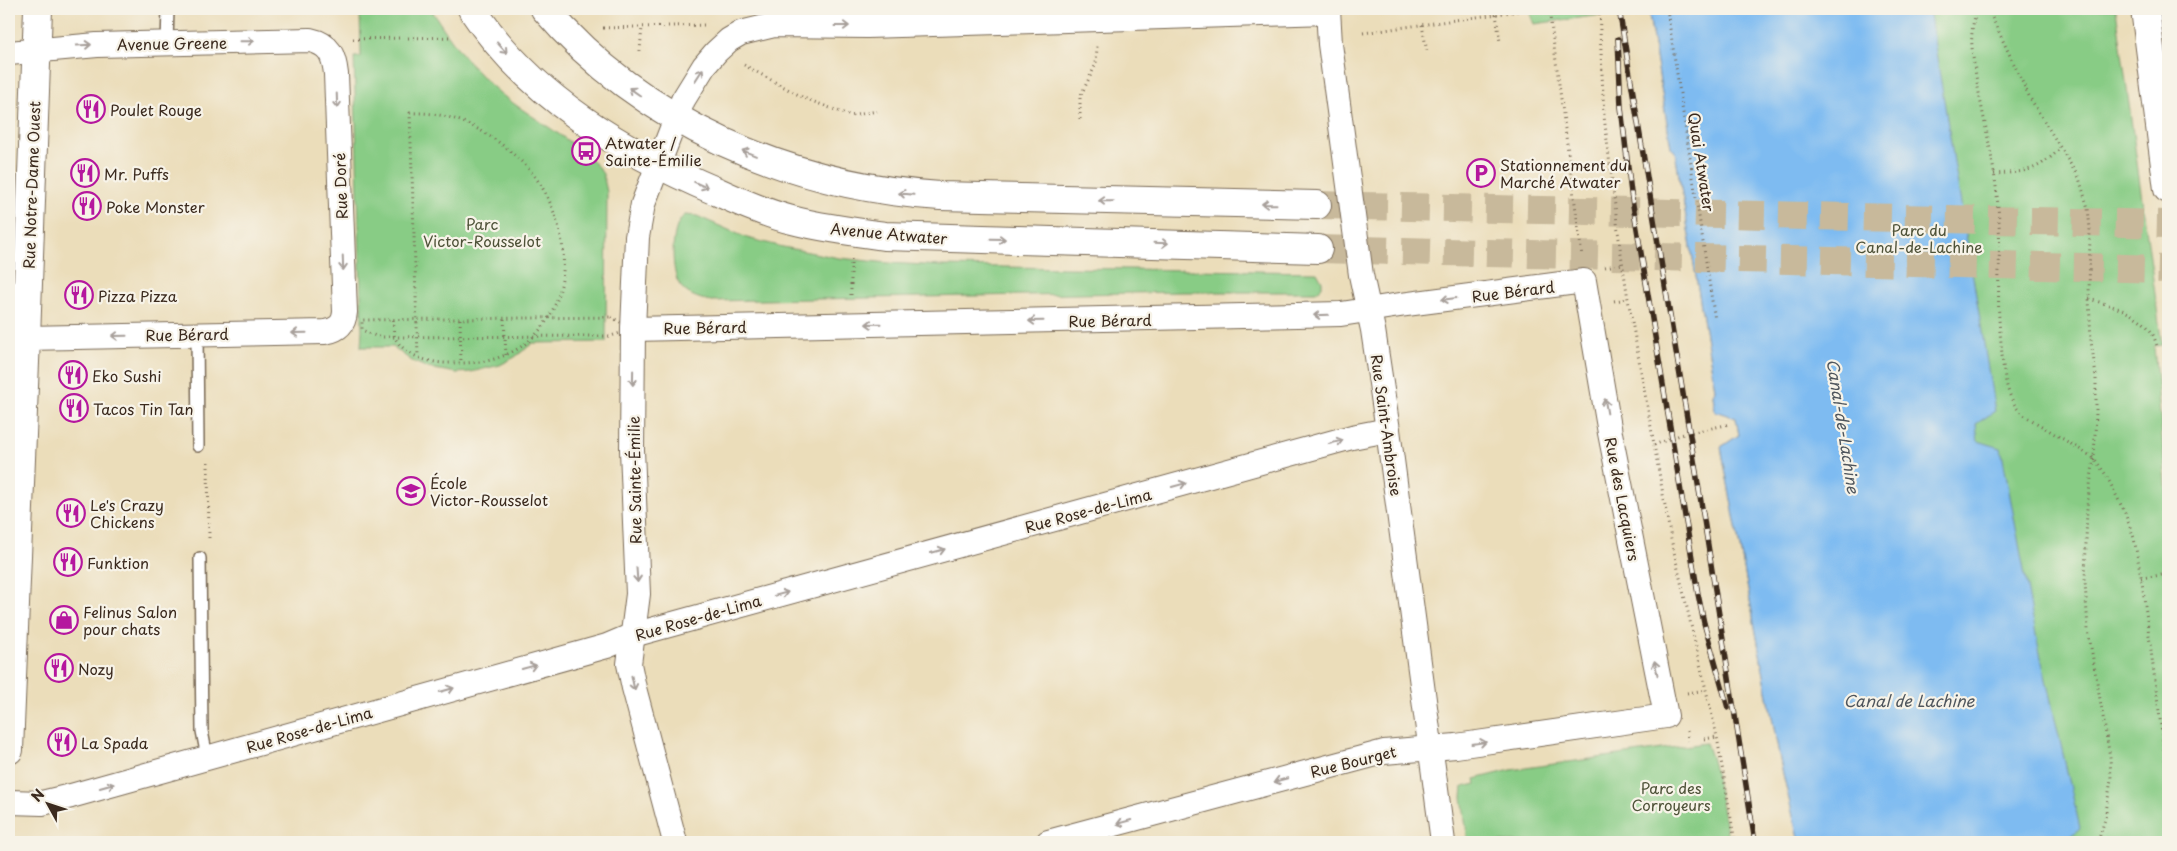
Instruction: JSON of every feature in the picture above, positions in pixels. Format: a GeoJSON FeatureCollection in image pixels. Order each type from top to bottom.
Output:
{"type":"FeatureCollection","features":[{"type":"Feature","properties":{"kind":"main road","name":"Rue Notre-Dame Ouest"},"geometry":{"type":"LineString","coordinates":[[9,750],[10,686],[26,338],[38,9]]}},
{"type":"Feature","properties":{"kind":"main road","name":"Avenue Atwater"},"geometry":{"type":"LineString","coordinates":[[472,9],[502,48],[543,89],[589,125],[657,164],[697,184],[764,211],[822,228],[885,236],[1318,248]]}},
{"type":"Feature","properties":{"kind":"main road"},"geometry":{"type":"LineString","coordinates":[[545,9],[580,47],[612,75],[676,118],[718,139],[786,168],[830,181],[881,191],[947,196],[1318,205]]}},
{"type":"Feature","properties":{"kind":"main road"},"geometry":{"type":"LineString","coordinates":[[2145,9],[2168,189]]}},
{"type":"Feature","properties":{"kind":"street"},"geometry":{"type":"LineString","coordinates":[[676,118],[692,85],[716,52],[741,32],[755,28],[774,25],[867,26],[1328,10]]}},
{"type":"Feature","properties":{"kind":"street","name":"Rue Saint-Ambroise"},"geometry":{"type":"LineString","coordinates":[[1328,10],[1330,44],[1361,274],[1369,310],[1388,430],[1443,842]]}},
{"type":"Feature","properties":{"kind":"street","name":"Avenue Greene"},"geometry":{"type":"LineString","coordinates":[[9,53],[97,45],[167,43],[310,40],[341,46]]}},
{"type":"Feature","properties":{"kind":"street","name":"Rue Doré"},"geometry":{"type":"LineString","coordinates":[[341,46],[336,74],[345,312],[343,321]]}},
{"type":"Feature","properties":{"kind":"street","name":"Rue Sainte-Émilie"},"geometry":{"type":"LineString","coordinates":[[675,842],[632,679],[630,664],[638,594],[622,332],[643,204],[676,118]]}},
{"type":"Feature","properties":{"kind":"street","name":"Rue Bérard"},"geometry":{"type":"LineString","coordinates":[[622,332],[1322,315],[1369,310],[1592,275]]}},
{"type":"Feature","properties":{"kind":"street","name":"Rue des Lacquiers"},"geometry":{"type":"LineString","coordinates":[[1592,275],[1610,433],[1666,716]]}},
{"type":"Feature","properties":{"kind":"street","name":"Rue Bérard"},"geometry":{"type":"LineString","coordinates":[[26,338],[325,332],[336,330],[343,321]]}},
{"type":"Feature","properties":{"kind":"street","name":"Rue Rose-de-Lima"},"geometry":{"type":"LineString","coordinates":[[9,802],[32,803],[60,799],[607,646],[633,635],[1352,437],[1388,430]]}},
{"type":"Feature","properties":{"kind":"street","name":"Rue Bourget"},"geometry":{"type":"LineString","coordinates":[[1048,842],[1384,752],[1456,746],[1666,716]]}},
{"type":"Feature","properties":{"kind":"lane"},"geometry":{"type":"LineString","coordinates":[[167,43],[168,9]]}},
{"type":"Feature","properties":{"kind":"lane"},"geometry":{"type":"LineString","coordinates":[[197,334],[198,446]]}},
{"type":"Feature","properties":{"kind":"lane"},"geometry":{"type":"LineString","coordinates":[[200,558],[202,731],[207,757]]}},
{"type":"Feature","properties":{"kind":"path"},"geometry":{"type":"LineString","coordinates":[[1363,33],[1533,9]]}},
{"type":"Feature","properties":{"kind":"path"},"geometry":{"type":"LineString","coordinates":[[1549,9],[1582,258]]}},
{"type":"Feature","properties":{"kind":"path"},"geometry":{"type":"LineString","coordinates":[[1599,9],[1604,116],[1623,264],[1670,539],[1717,737],[1735,842]]}},
{"type":"Feature","properties":{"kind":"path","name":"Quai Atwater"},"geometry":{"type":"LineString","coordinates":[[1667,9],[1715,320]]}},
{"type":"Feature","properties":{"kind":"path"},"geometry":{"type":"LineString","coordinates":[[1978,9],[1972,27],[1972,42],[1998,208],[1999,321],[2006,380],[2010,397],[2022,414],[2094,458],[2106,475],[2125,513],[2134,538],[2141,578],[2168,780]]}},
{"type":"Feature","properties":{"kind":"path"},"geometry":{"type":"LineString","coordinates":[[1988,9],[2030,98],[2079,178],[2088,208],[2090,229],[2089,299],[2091,341],[2096,376],[2094,458],[2087,506],[2085,592],[2088,630],[2110,756],[2111,779],[2105,819],[2098,842]]}},
{"type":"Feature","properties":{"kind":"path"},"geometry":{"type":"LineString","coordinates":[[1496,14],[1500,42]]}},
{"type":"Feature","properties":{"kind":"path"},"geometry":{"type":"LineString","coordinates":[[594,28],[708,24]]}},
{"type":"Feature","properties":{"kind":"path"},"geometry":{"type":"LineString","coordinates":[[1422,25],[1427,52]]}},
{"type":"Feature","properties":{"kind":"path"},"geometry":{"type":"LineString","coordinates":[[640,51],[642,27]]}},
{"type":"Feature","properties":{"kind":"path"},"geometry":{"type":"LineString","coordinates":[[341,46],[453,37]]}},
{"type":"Feature","properties":{"kind":"path"},"geometry":{"type":"LineString","coordinates":[[1080,119],[1080,96],[1096,64],[1096,46]]}},
{"type":"Feature","properties":{"kind":"path"},"geometry":{"type":"LineString","coordinates":[[744,65],[804,98],[851,116],[877,111]]}},
{"type":"Feature","properties":{"kind":"path"},"geometry":{"type":"LineString","coordinates":[[393,320],[394,337],[401,346],[418,357],[436,362],[461,363],[488,360],[506,355],[534,336],[549,318],[560,294],[564,253],[551,205],[541,186],[527,167],[502,144],[466,122],[441,114],[410,113],[414,165],[416,336],[418,357]]}},
{"type":"Feature","properties":{"kind":"path"},"geometry":{"type":"LineString","coordinates":[[1994,174],[2018,172],[2036,167],[2061,148]]}},
{"type":"Feature","properties":{"kind":"path"},"geometry":{"type":"LineString","coordinates":[[851,256],[851,304]]}},
{"type":"Feature","properties":{"kind":"path"},"geometry":{"type":"LineString","coordinates":[[1592,275],[1623,264]]}},
{"type":"Feature","properties":{"kind":"path"},"geometry":{"type":"LineString","coordinates":[[2089,299],[2119,308],[2138,320],[2152,332],[2158,348]]}},
{"type":"Feature","properties":{"kind":"path"},"geometry":{"type":"LineString","coordinates":[[611,317],[549,318],[525,316],[504,319],[362,320],[362,330],[378,337],[534,336],[622,332]]}},
{"type":"Feature","properties":{"kind":"path"},"geometry":{"type":"LineString","coordinates":[[460,319],[461,363]]}},
{"type":"Feature","properties":{"kind":"path"},"geometry":{"type":"LineString","coordinates":[[504,319],[506,355]]}},
{"type":"Feature","properties":{"kind":"path"},"geometry":{"type":"LineString","coordinates":[[1654,445],[1680,435],[1730,424]]}},
{"type":"Feature","properties":{"kind":"path"},"geometry":{"type":"LineString","coordinates":[[208,459],[209,538]]}},
{"type":"Feature","properties":{"kind":"path"},"geometry":{"type":"LineString","coordinates":[[2141,578],[2168,574]]}},
{"type":"Feature","properties":{"kind":"path"},"geometry":{"type":"LineString","coordinates":[[1682,693],[1706,690]]}},
{"type":"Feature","properties":{"kind":"path"},"geometry":{"type":"LineString","coordinates":[[1687,730],[1688,741]]}},
{"type":"Feature","properties":{"kind":"path"},"geometry":{"type":"LineString","coordinates":[[1704,739],[1717,737]]}},
{"type":"Feature","properties":{"kind":"green space","name":"Parc Victor-Rousselot"},"geometry":{"type":"Polygon","coordinates":[[[357,9],[431,9],[462,54],[490,85],[577,147],[598,167],[603,174],[607,192],[606,342],[533,343],[515,357],[500,365],[471,372],[457,373],[428,368],[412,361],[393,347],[361,347],[354,57],[361,57],[360,10],[357,9]]]}},
{"type":"Feature","properties":{"kind":"green space"},"geometry":{"type":"Polygon","coordinates":[[[1528,9],[1646,9],[1534,24],[1528,9]]]}},
{"type":"Feature","properties":{"kind":"green space","name":"Canal de Lachine"},"geometry":{"type":"Polygon","coordinates":[[[1648,9],[2116,9],[2162,345],[2154,346],[2168,506],[2168,842],[1799,842],[1781,765],[1721,447],[1739,435],[1736,418],[1715,411],[1713,395],[1715,389],[1675,152],[1671,147],[1648,9]]]}},
{"type":"Feature","properties":{"kind":"green space"},"geometry":{"type":"Polygon","coordinates":[[[685,215],[697,216],[747,238],[839,258],[941,266],[1317,272],[1322,281],[1322,287],[1316,292],[1183,292],[711,301],[688,293],[678,282],[673,257],[674,237],[680,220],[685,215]]]}},
{"type":"Feature","properties":{"kind":"green space","name":"Parc des Corroyeurs"},"geometry":{"type":"Polygon","coordinates":[[[1706,743],[1713,763],[1729,842],[1468,842],[1462,797],[1463,787],[1476,784],[1475,779],[1511,770],[1706,743]]]}},
{"type":"Feature","properties":{"kind":"water","name":"Canal de Lachine"},"geometry":{"type":"Polygon","coordinates":[[[1648,9],[1929,9],[1995,411],[1976,424],[1978,441],[2001,448],[2037,640],[2080,828],[2068,838],[2067,842],[1799,842],[1781,765],[1721,447],[1739,435],[1736,418],[1715,411],[1713,395],[1715,389],[1675,152],[1671,147],[1648,9]]]}},
{"type":"Feature","properties":{"kind":"tunnel"},"geometry":{"type":"LineString","coordinates":[[1317,205],[2168,224]]}},
{"type":"Feature","properties":{"kind":"tunnel"},"geometry":{"type":"LineString","coordinates":[[1318,249],[2168,269]]}},
{"type":"Feature","properties":{"kind":"railway"},"geometry":{"type":"LineString","coordinates":[[1619,9],[1704,520],[1755,842]]}},
{"type":"Feature","properties":{"kind":"railway"},"geometry":{"type":"LineString","coordinates":[[1618,39],[1621,107],[1631,193],[1698,594],[1704,623],[1728,708]]}},
{"type":"Feature","properties":{"kind":"place","name":"Poulet Rouge"},"geometry":{"type":"Point","coordinates":[91,109]}},
{"type":"Feature","properties":{"kind":"place","name":"Atwater / Sainte-Émilie"},"geometry":{"type":"Point","coordinates":[586,151]}},
{"type":"Feature","properties":{"kind":"place","name":"Mr. Puffs"},"geometry":{"type":"Point","coordinates":[85,173]}},
{"type":"Feature","properties":{"kind":"place","name":"Stationnement du Marché Atwater"},"geometry":{"type":"Point","coordinates":[1481,173]}},
{"type":"Feature","properties":{"kind":"place","name":"Poke Monster"},"geometry":{"type":"Point","coordinates":[87,206]}},
{"type":"Feature","properties":{"kind":"place","name":"Pizza Pizza"},"geometry":{"type":"Point","coordinates":[79,295]}},
{"type":"Feature","properties":{"kind":"place","name":"Eko Sushi"},"geometry":{"type":"Point","coordinates":[73,375]}},
{"type":"Feature","properties":{"kind":"place","name":"Tacos Tin Tan"},"geometry":{"type":"Point","coordinates":[74,408]}},
{"type":"Feature","properties":{"kind":"place","name":"École Victor-Rousselot"},"geometry":{"type":"Point","coordinates":[411,491]}},
{"type":"Feature","properties":{"kind":"place","name":"Le's Crazy Chickens"},"geometry":{"type":"Point","coordinates":[71,513]}},
{"type":"Feature","properties":{"kind":"place","name":"Funktion"},"geometry":{"type":"Point","coordinates":[68,562]}},
{"type":"Feature","properties":{"kind":"place","name":"Felinus Salon pour chats"},"geometry":{"type":"Point","coordinates":[64,620]}},
{"type":"Feature","properties":{"kind":"place","name":"Nozy"},"geometry":{"type":"Point","coordinates":[59,668]}},
{"type":"Feature","properties":{"kind":"place","name":"La Spada"},"geometry":{"type":"Point","coordinates":[62,742]}},
{"type":"Feature","properties":{"kind":"park label","name":"Parc du Canal-de-Lachine"},"geometry":{"type":"Point","coordinates":[1919,238]}},
{"type":"Feature","properties":{"kind":"water label","name":"Canal-de-Lachine"},"geometry":{"type":"Point","coordinates":[1844,426]}}]}
